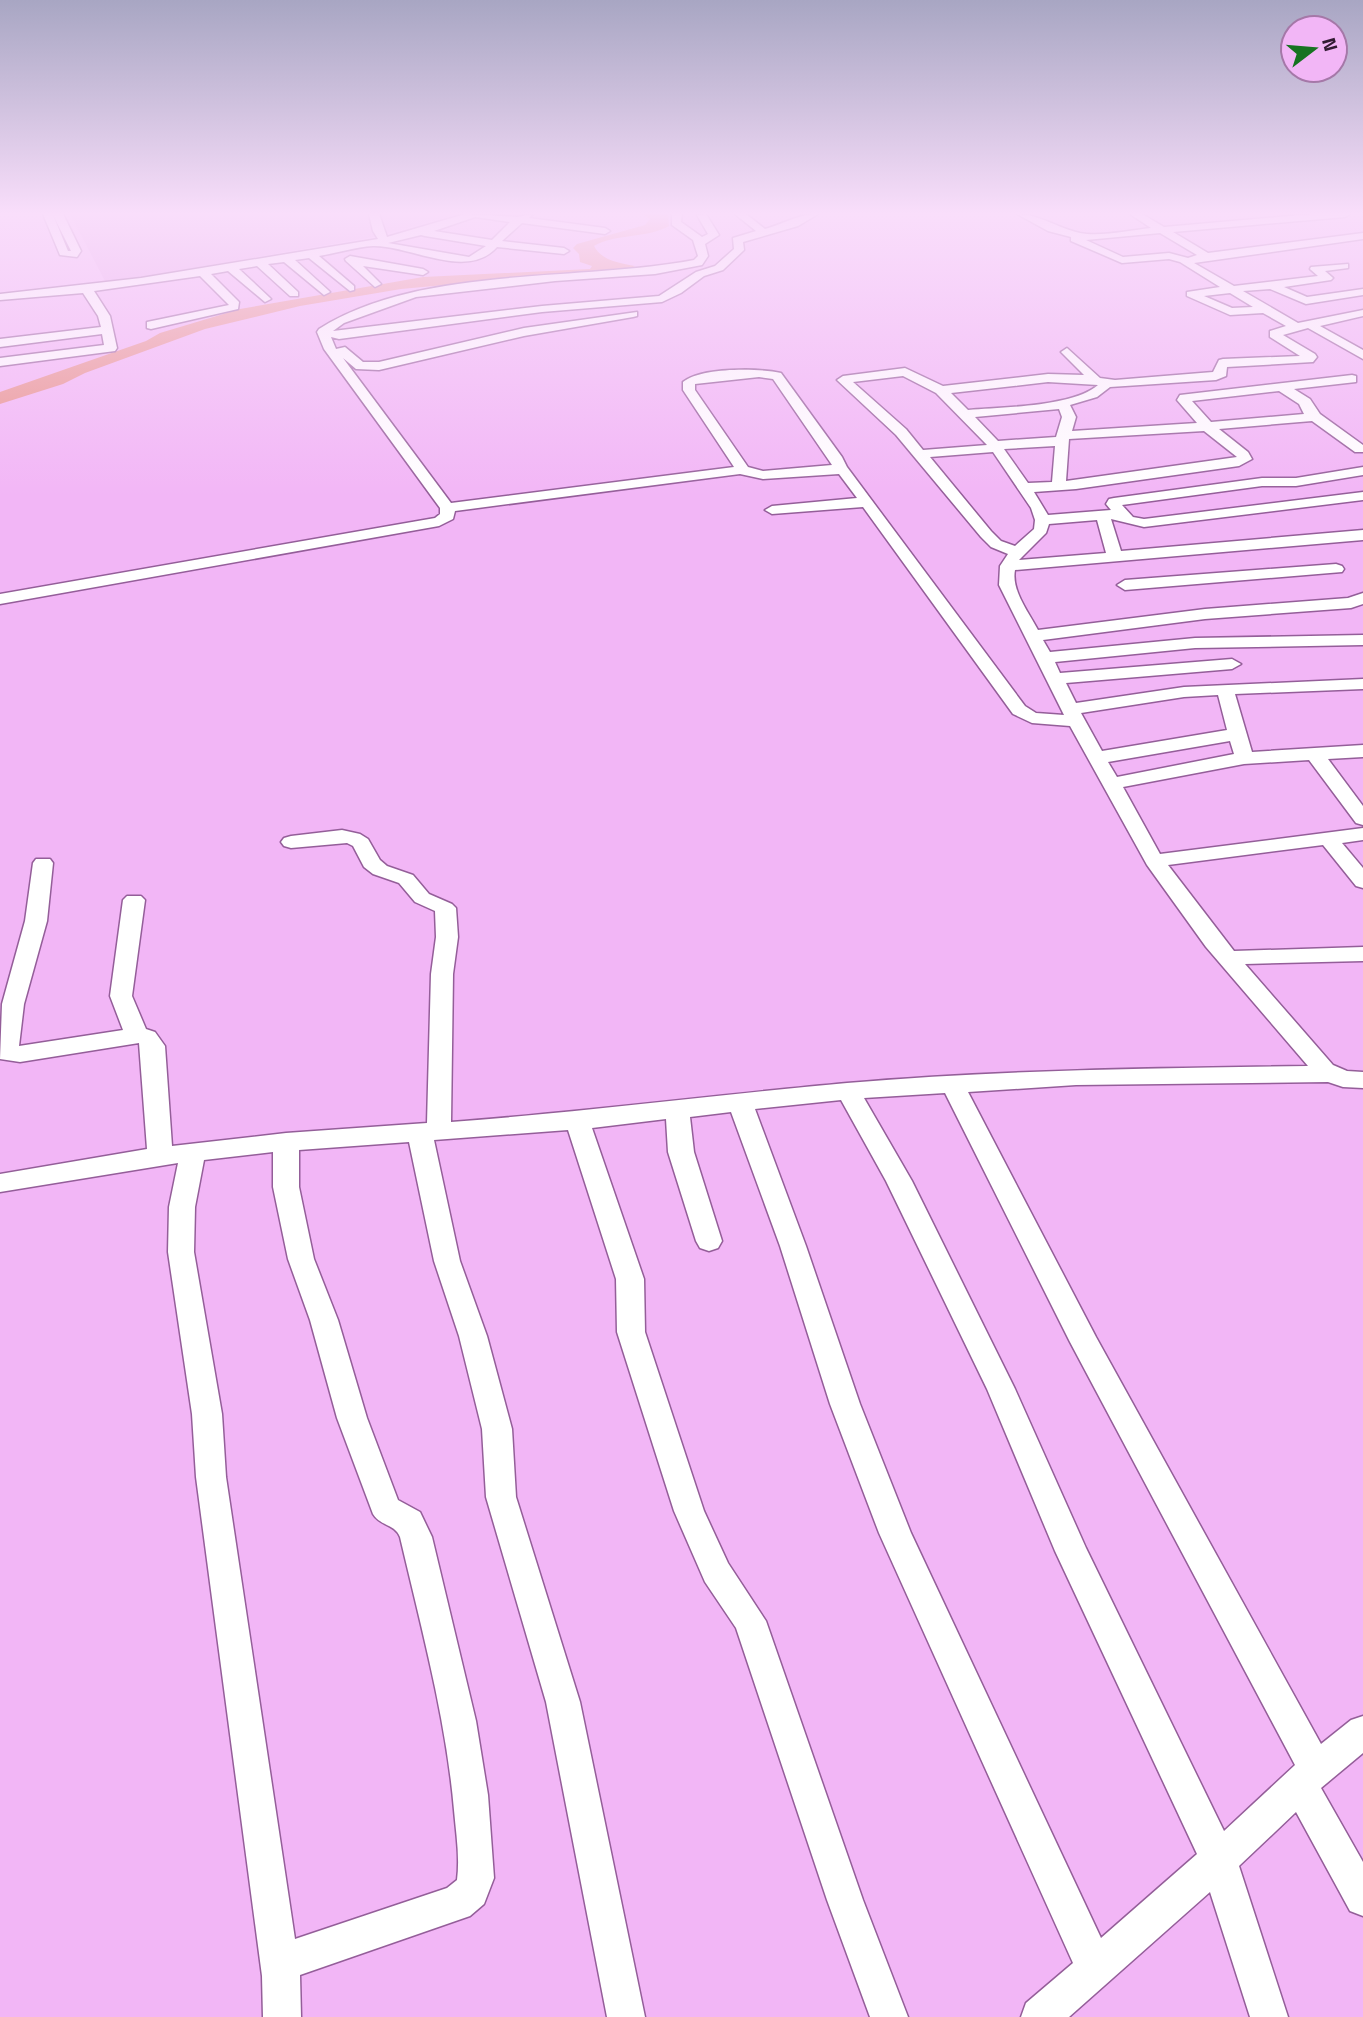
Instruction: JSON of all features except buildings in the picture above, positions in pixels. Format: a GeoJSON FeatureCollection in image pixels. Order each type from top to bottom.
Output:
{"type":"FeatureCollection","features":[{"type":"Feature","properties":{"kind":"street"},"geometry":{"type":"LineString","coordinates":[[0,362],[111,348],[100,308]]}},
{"type":"Feature","properties":{"kind":"street"},"geometry":{"type":"LineString","coordinates":[[151,325],[229,308]]}},
{"type":"Feature","properties":{"kind":"street"},"geometry":{"type":"LineString","coordinates":[[328,333],[341,321],[376,308]]}},
{"type":"Feature","properties":{"kind":"street"},"geometry":{"type":"LineString","coordinates":[[455,308],[491,335]]}},
{"type":"Feature","properties":{"kind":"street"},"geometry":{"type":"LineString","coordinates":[[328,333],[572,308]]}},
{"type":"Feature","properties":{"kind":"street"},"geometry":{"type":"LineString","coordinates":[[328,333],[340,349],[360,366],[379,366],[415,360],[409,352],[491,335],[628,315],[645,308]]}},
{"type":"Feature","properties":{"kind":"street"},"geometry":{"type":"LineString","coordinates":[[1222,308],[1230,312],[1256,308]]}},
{"type":"Feature","properties":{"kind":"street"},"geometry":{"type":"LineString","coordinates":[[1266,308],[1363,355]]}},
{"type":"Feature","properties":{"kind":"street"},"geometry":{"type":"LineString","coordinates":[[1357,382],[1275,336],[1276,333],[1302,325],[1336,319],[1359,321]]}},
{"type":"Feature","properties":{"kind":"street"},"geometry":{"type":"LineString","coordinates":[[0,599],[425,526],[448,516],[447,508],[330,349],[328,333]]}},
{"type":"Feature","properties":{"kind":"street"},"geometry":{"type":"LineString","coordinates":[[0,343],[108,336]]}},
{"type":"Feature","properties":{"kind":"street"},"geometry":{"type":"LineString","coordinates":[[0,355],[108,336]]}},
{"type":"Feature","properties":{"kind":"street"},"geometry":{"type":"LineString","coordinates":[[964,414],[1062,405],[1103,389],[1100,382],[1067,352]]}},
{"type":"Feature","properties":{"kind":"street"},"geometry":{"type":"LineString","coordinates":[[941,390],[1048,378],[1100,382],[1181,380],[1221,375],[1219,369],[1223,363],[1303,360],[1321,363]]}},
{"type":"Feature","properties":{"kind":"street"},"geometry":{"type":"LineString","coordinates":[[1362,535],[1115,557],[1012,559],[986,534],[921,454],[881,413],[842,380],[905,372],[941,390],[996,447],[1038,508],[1042,520],[1041,530],[1012,559],[1005,575],[1007,585],[1072,715],[1154,861],[1227,958],[1330,1074],[1343,1080],[1363,1080]]}},
{"type":"Feature","properties":{"kind":"street"},"geometry":{"type":"LineString","coordinates":[[781,523],[743,472],[689,390],[689,382],[692,380],[765,374],[777,376],[837,460],[840,469],[1018,710],[1032,718],[1072,715],[1184,692],[1363,684]]}},
{"type":"Feature","properties":{"kind":"street"},"geometry":{"type":"LineString","coordinates":[[1181,380],[1198,395]]}},
{"type":"Feature","properties":{"kind":"street"},"geometry":{"type":"LineString","coordinates":[[1022,488],[1059,486],[1245,459],[1207,426],[1184,400],[1188,396],[1357,382]]}},
{"type":"Feature","properties":{"kind":"street"},"geometry":{"type":"LineString","coordinates":[[1281,387],[1305,402],[1309,412],[1360,449]]}},
{"type":"Feature","properties":{"kind":"street"},"geometry":{"type":"LineString","coordinates":[[1059,486],[1063,441],[1069,417],[1062,405]]}},
{"type":"Feature","properties":{"kind":"street"},"geometry":{"type":"LineString","coordinates":[[921,454],[1315,417]]}},
{"type":"Feature","properties":{"kind":"street"},"geometry":{"type":"LineString","coordinates":[[1063,441],[1143,442]]}},
{"type":"Feature","properties":{"kind":"street"},"geometry":{"type":"LineString","coordinates":[[447,508],[743,472],[762,475],[840,469]]}},
{"type":"Feature","properties":{"kind":"street"},"geometry":{"type":"LineString","coordinates":[[1363,471],[1296,482],[1262,482],[1112,504],[1129,521],[1144,523],[1363,496]]}},
{"type":"Feature","properties":{"kind":"street"},"geometry":{"type":"LineString","coordinates":[[1332,500],[1362,535]]}},
{"type":"Feature","properties":{"kind":"street"},"geometry":{"type":"LineString","coordinates":[[765,501],[866,502]]}},
{"type":"Feature","properties":{"kind":"street"},"geometry":{"type":"LineString","coordinates":[[1042,520],[1121,514]]}},
{"type":"Feature","properties":{"kind":"street"},"geometry":{"type":"LineString","coordinates":[[1102,517],[1115,557]]}},
{"type":"Feature","properties":{"kind":"street"},"geometry":{"type":"LineString","coordinates":[[1031,636],[1205,614],[1351,603],[1352,585],[1307,539]]}},
{"type":"Feature","properties":{"kind":"street"},"geometry":{"type":"LineString","coordinates":[[1125,585],[1352,585]]}},
{"type":"Feature","properties":{"kind":"street"},"geometry":{"type":"LineString","coordinates":[[1042,658],[1177,645],[1363,640]]}},
{"type":"Feature","properties":{"kind":"street"},"geometry":{"type":"LineString","coordinates":[[1226,644],[1235,688]]}},
{"type":"Feature","properties":{"kind":"street"},"geometry":{"type":"LineString","coordinates":[[1054,679],[1232,664]]}},
{"type":"Feature","properties":{"kind":"street"},"geometry":{"type":"LineString","coordinates":[[1235,688],[1226,693],[1244,758]]}},
{"type":"Feature","properties":{"kind":"street"},"geometry":{"type":"LineString","coordinates":[[1096,758],[1237,734]]}},
{"type":"Feature","properties":{"kind":"street"},"geometry":{"type":"LineString","coordinates":[[1111,784],[1244,758],[1363,751]]}},
{"type":"Feature","properties":{"kind":"street"},"geometry":{"type":"LineString","coordinates":[[1314,753],[1363,819]]}},
{"type":"Feature","properties":{"kind":"street"},"geometry":{"type":"LineString","coordinates":[[1154,861],[1363,834]]}},
{"type":"Feature","properties":{"kind":"street"},"geometry":{"type":"LineString","coordinates":[[291,842],[342,836],[353,838],[361,843],[371,863],[380,870],[406,879],[422,898],[445,908],[447,937],[429,1130],[436,1215],[447,1261],[473,1335],[496,1429],[500,1449],[498,1480],[501,1497],[563,1702],[626,2017]]}},
{"type":"Feature","properties":{"kind":"street"},"geometry":{"type":"LineString","coordinates":[[1329,839],[1363,882]]}},
{"type":"Feature","properties":{"kind":"street"},"geometry":{"type":"LineString","coordinates":[[43,863],[36,920],[13,1004],[7,1052],[20,1054],[138,1035],[147,1037],[153,1046],[160,1156]]}},
{"type":"Feature","properties":{"kind":"street"},"geometry":{"type":"LineString","coordinates":[[134,900],[121,996],[138,1035]]}},
{"type":"Feature","properties":{"kind":"street"},"geometry":{"type":"LineString","coordinates":[[1227,958],[1363,954]]}},
{"type":"Feature","properties":{"kind":"street"},"geometry":{"type":"LineString","coordinates":[[0,1183],[193,1152],[429,1130],[578,1121],[848,1091],[1076,1077],[1330,1074]]}},
{"type":"Feature","properties":{"kind":"street"},"geometry":{"type":"LineString","coordinates":[[952,1083],[1308,1777],[1363,1898]]}},
{"type":"Feature","properties":{"kind":"street"},"geometry":{"type":"LineString","coordinates":[[848,1091],[898,1181],[1002,1389],[1077,1564],[1218,1858],[1269,2017]]}},
{"type":"Feature","properties":{"kind":"street"},"geometry":{"type":"LineString","coordinates":[[740,1102],[793,1246],[845,1404],[895,1534],[1095,1968]]}},
{"type":"Feature","properties":{"kind":"street"},"geometry":{"type":"LineString","coordinates":[[677,1110],[681,1152],[709,1241]]}},
{"type":"Feature","properties":{"kind":"street"},"geometry":{"type":"LineString","coordinates":[[578,1121],[630,1279],[632,1293],[629,1318],[638,1357],[689,1511],[716,1572],[750,1621],[845,1900],[889,2017]]}},
{"type":"Feature","properties":{"kind":"street"},"geometry":{"type":"LineString","coordinates":[[279,1962],[457,1903],[468,1896],[474,1883],[476,1860],[473,1810],[463,1750],[416,1537],[409,1521],[387,1510],[384,1505],[352,1418],[294,1228],[286,1187],[286,1142]]}},
{"type":"Feature","properties":{"kind":"street"},"geometry":{"type":"LineString","coordinates":[[193,1152],[182,1207],[181,1252],[206,1414],[211,1477],[279,1962],[282,2017]]}},
{"type":"Feature","properties":{"kind":"street"},"geometry":{"type":"LineString","coordinates":[[1040,2017],[1308,1777],[1363,1732]]}},
{"type":"Feature","properties":{"kind":"shaded area"},"geometry":{"type":"Polygon","coordinates":[[[291,308],[205,329],[85,373],[63,384],[0,404],[0,392],[146,341],[160,333],[240,309],[291,308]]]}}]}
